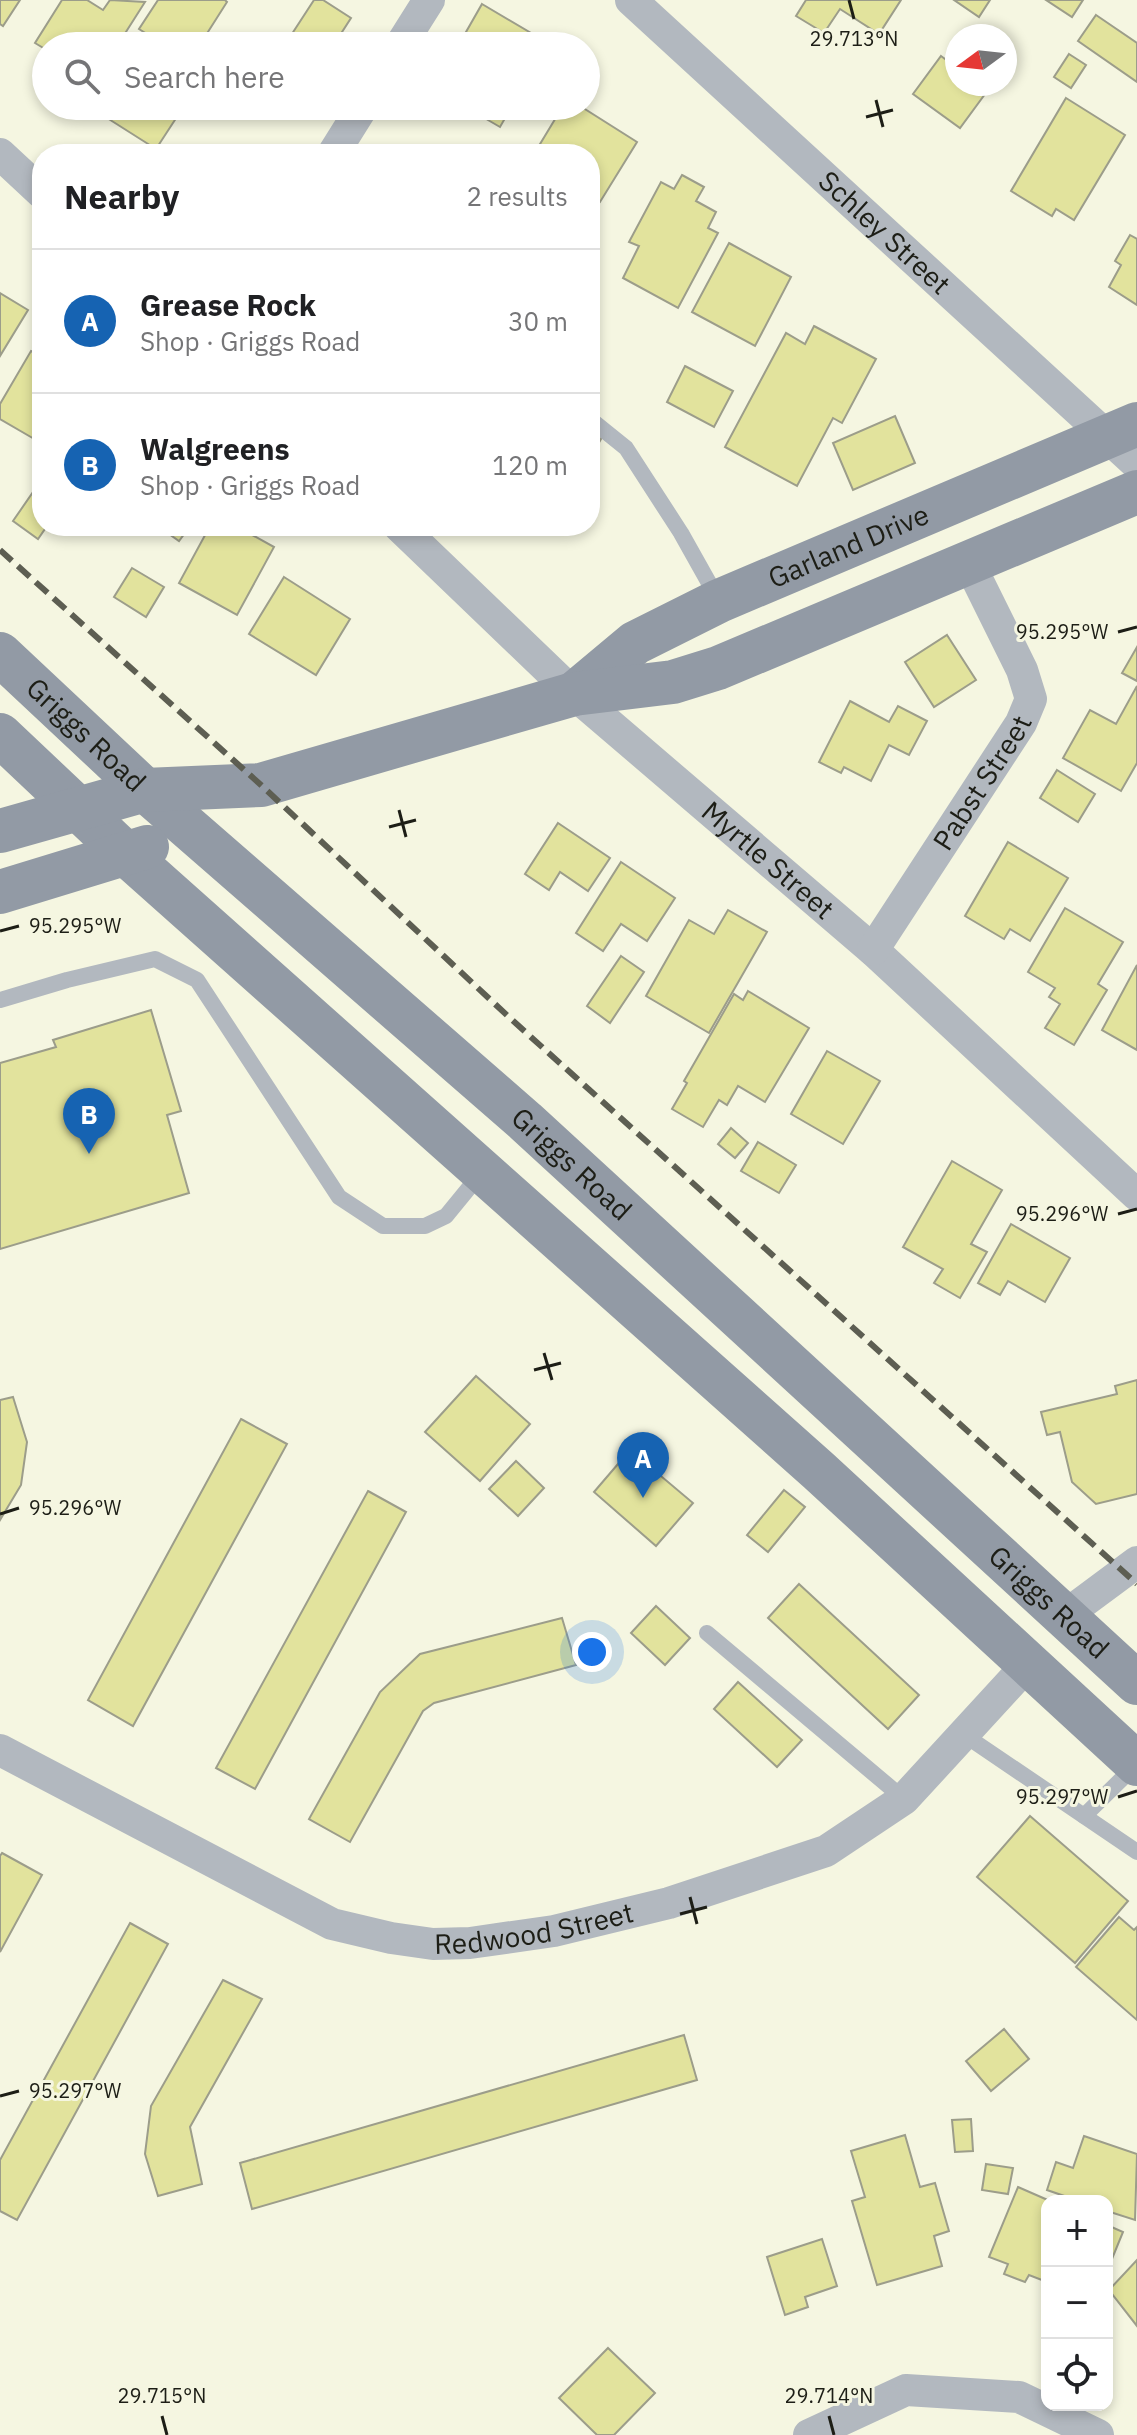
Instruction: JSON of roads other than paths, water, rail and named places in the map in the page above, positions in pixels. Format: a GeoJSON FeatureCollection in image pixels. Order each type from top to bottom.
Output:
{"type":"FeatureCollection","features":[{"type":"Feature","properties":{"kind":"main road","name":"Garland Drive"},"geometry":{"type":"LineString","coordinates":[[574,694],[635,643],[719,601],[1121,430]]}},
{"type":"Feature","properties":{"kind":"main road","name":"Garland Drive"},"geometry":{"type":"LineString","coordinates":[[0,831],[76,807],[145,790],[261,785],[574,694],[673,682],[718,668],[1137,492]]}},
{"type":"Feature","properties":{"kind":"main road","name":"Griggs Road"},"geometry":{"type":"LineString","coordinates":[[0,654],[145,790],[525,1121],[1137,1683]]}},
{"type":"Feature","properties":{"kind":"main road"},"geometry":{"type":"LineString","coordinates":[[0,735],[126,854],[819,1471],[1137,1764]]}},
{"type":"Feature","properties":{"kind":"main road","name":"Garland Drive"},"geometry":{"type":"LineString","coordinates":[[0,892],[194,832],[261,785]]}},
{"type":"Feature","properties":{"kind":"main road"},"geometry":{"type":"LineString","coordinates":[[482,1172],[525,1121]]}},
{"type":"Feature","properties":{"kind":"main road"},"geometry":{"type":"LineString","coordinates":[[819,1471],[850,1472],[868,1479],[1033,1621],[1046,1624],[1063,1617]]}},
{"type":"Feature","properties":{"kind":"main road"},"geometry":{"type":"LineString","coordinates":[[1027,1665],[1059,1657],[1082,1668],[1137,1717]]}},
{"type":"Feature","properties":{"kind":"street"},"geometry":{"type":"LineString","coordinates":[[409,32],[429,0]]}},
{"type":"Feature","properties":{"kind":"street","name":"Schley Street"},"geometry":{"type":"LineString","coordinates":[[631,0],[1121,430],[1137,464]]}},
{"type":"Feature","properties":{"kind":"street"},"geometry":{"type":"LineString","coordinates":[[339,144],[354,120]]}},
{"type":"Feature","properties":{"kind":"street"},"geometry":{"type":"LineString","coordinates":[[0,154],[32,184]]}},
{"type":"Feature","properties":{"kind":"street","name":"Myrtle Street"},"geometry":{"type":"LineString","coordinates":[[409,536],[574,694],[873,950],[1137,1195]]}},
{"type":"Feature","properties":{"kind":"street","name":"Pabst Street"},"geometry":{"type":"LineString","coordinates":[[873,950],[1021,723],[1031,699],[1022,670],[969,563]]}},
{"type":"Feature","properties":{"kind":"street"},"geometry":{"type":"LineString","coordinates":[[1063,1617],[1137,1562]]}},
{"type":"Feature","properties":{"kind":"street","name":"Redwood Street"},"geometry":{"type":"LineString","coordinates":[[0,1750],[332,1924],[433,1944],[470,1943],[554,1931],[721,1888],[826,1851],[904,1799],[1027,1665]]}},
{"type":"Feature","properties":{"kind":"street"},"geometry":{"type":"LineString","coordinates":[[809,2435],[906,2390],[1019,2397],[1098,2435]]}},
{"type":"Feature","properties":{"kind":"lane"},"geometry":{"type":"LineString","coordinates":[[600,427],[626,448],[681,533],[719,601]]}},
{"type":"Feature","properties":{"kind":"lane"},"geometry":{"type":"LineString","coordinates":[[0,1000],[155,959],[197,980],[339,1197],[383,1226],[425,1226],[446,1216],[482,1172]]}},
{"type":"Feature","properties":{"kind":"lane"},"geometry":{"type":"LineString","coordinates":[[707,1633],[904,1799]]}},
{"type":"Feature","properties":{"kind":"lane"},"geometry":{"type":"LineString","coordinates":[[963,1734],[1137,1852]]}},
{"type":"Feature","properties":{"kind":"lane"},"geometry":{"type":"LineString","coordinates":[[1084,1816],[1137,1764]]}},
{"type":"Feature","properties":{"kind":"railway"},"geometry":{"type":"LineString","coordinates":[[0,550],[261,785],[511,1019],[1137,1584]]}},
{"type":"Feature","properties":{"kind":"place","name":"Walgreens"},"geometry":{"type":"Point","coordinates":[89,1154]}},
{"type":"Feature","properties":{"kind":"place","name":"Grease Rock"},"geometry":{"type":"Point","coordinates":[643,1498]}}]}
